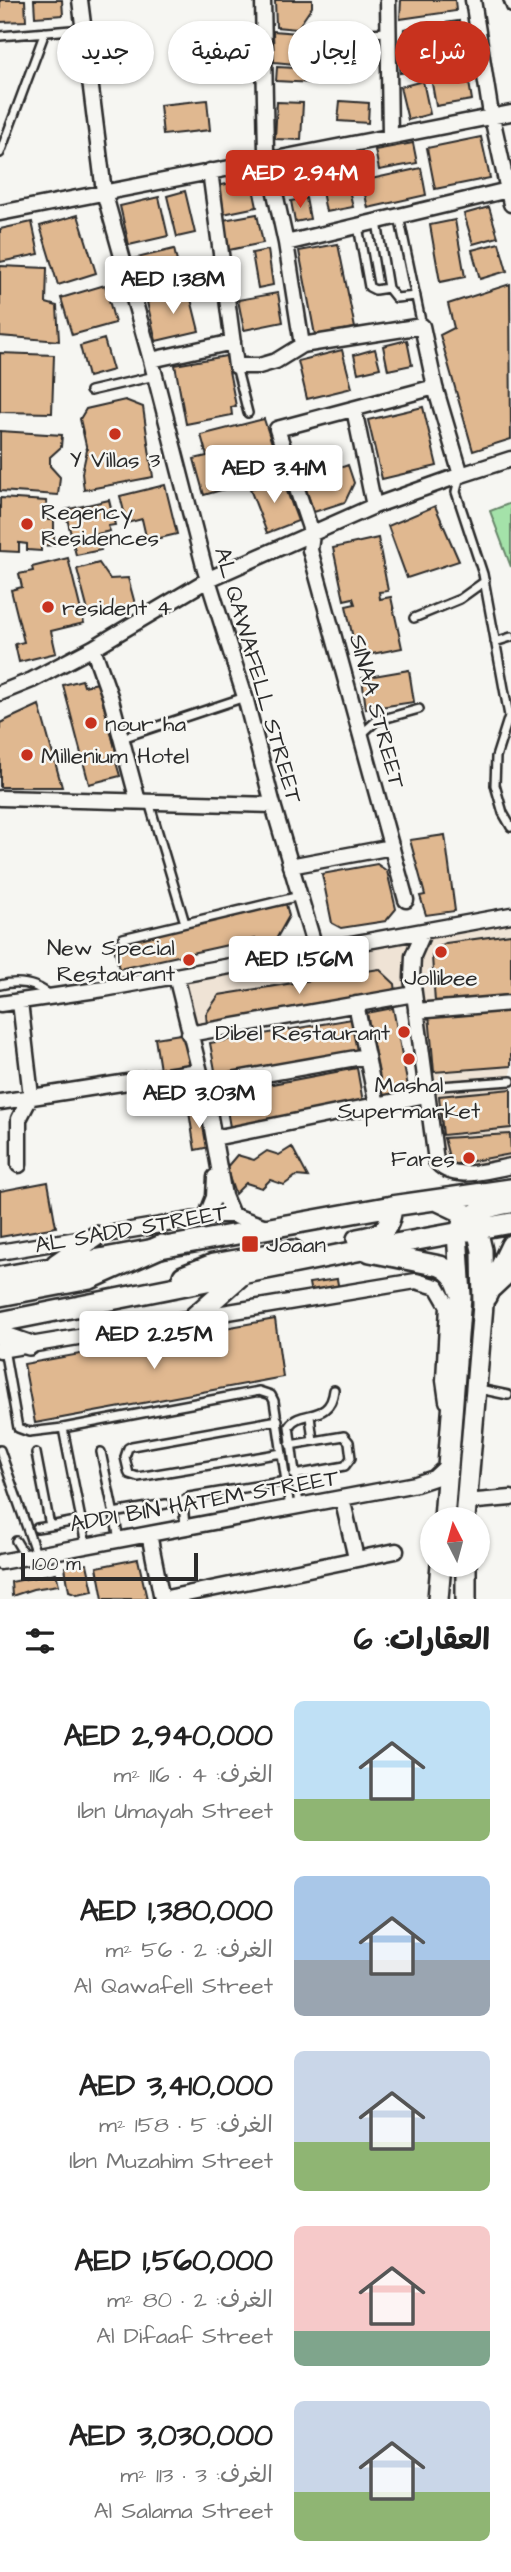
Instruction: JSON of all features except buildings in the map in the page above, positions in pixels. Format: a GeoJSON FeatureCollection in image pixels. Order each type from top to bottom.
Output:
{"type":"FeatureCollection","features":[{"type":"Feature","properties":{"kind":"main road","name":"AL SADD STREET"},"geometry":{"type":"LineString","coordinates":[[0,1277],[392,1206],[511,1189]]}},
{"type":"Feature","properties":{"kind":"main road"},"geometry":{"type":"LineString","coordinates":[[438,1201],[474,1223],[511,1223]]}},
{"type":"Feature","properties":{"kind":"main road"},"geometry":{"type":"LineString","coordinates":[[0,1322],[457,1232],[474,1223],[491,1207],[511,1203]]}},
{"type":"Feature","properties":{"kind":"main road"},"geometry":{"type":"LineString","coordinates":[[154,1291],[213,1264],[373,1236],[388,1226],[392,1206]]}},
{"type":"Feature","properties":{"kind":"main road"},"geometry":{"type":"LineString","coordinates":[[455,1507],[474,1389],[483,1305],[482,1250],[474,1223]]}},
{"type":"Feature","properties":{"kind":"main road"},"geometry":{"type":"LineString","coordinates":[[455,1507],[448,1465],[461,1296],[457,1232]]}},
{"type":"Feature","properties":{"kind":"main road"},"geometry":{"type":"LineString","coordinates":[[51,1267],[96,1236]]}},
{"type":"Feature","properties":{"kind":"main road"},"geometry":{"type":"LineString","coordinates":[[483,1305],[511,1245]]}},
{"type":"Feature","properties":{"kind":"main road"},"geometry":{"type":"LineString","coordinates":[[0,1295],[90,1278],[162,1246]]}},
{"type":"Feature","properties":{"kind":"main road"},"geometry":{"type":"LineString","coordinates":[[362,1250],[449,1270],[456,1279],[461,1296]]}},
{"type":"Feature","properties":{"kind":"main road"},"geometry":{"type":"LineString","coordinates":[[195,1317],[245,1273]]}},
{"type":"Feature","properties":{"kind":"main road"},"geometry":{"type":"LineString","coordinates":[[1,1345],[29,1345]]}},
{"type":"Feature","properties":{"kind":"main road"},"geometry":{"type":"LineString","coordinates":[[438,1599],[440,1577]]}},
{"type":"Feature","properties":{"kind":"main road"},"geometry":{"type":"LineString","coordinates":[[466,1577],[466,1599]]}},
{"type":"Feature","properties":{"kind":"street","name":"AL QAWAFELL STREET"},"geometry":{"type":"LineString","coordinates":[[80,0],[83,21]]}},
{"type":"Feature","properties":{"kind":"street"},"geometry":{"type":"LineString","coordinates":[[263,0],[267,162],[285,243],[302,345]]}},
{"type":"Feature","properties":{"kind":"street"},"geometry":{"type":"LineString","coordinates":[[388,0],[390,136]]}},
{"type":"Feature","properties":{"kind":"street"},"geometry":{"type":"LineString","coordinates":[[285,243],[399,216],[509,197],[472,0]]}},
{"type":"Feature","properties":{"kind":"street","name":"AL QAWAFELL STREET"},"geometry":{"type":"LineString","coordinates":[[91,84],[104,192],[205,570],[316,951]]}},
{"type":"Feature","properties":{"kind":"street"},"geometry":{"type":"LineString","coordinates":[[0,213],[511,113]]}},
{"type":"Feature","properties":{"kind":"street"},"geometry":{"type":"LineString","coordinates":[[210,172],[236,366],[259,366],[289,355],[302,345],[422,326],[435,387],[461,475]]}},
{"type":"Feature","properties":{"kind":"street"},"geometry":{"type":"LineString","coordinates":[[151,360],[233,342]]}},
{"type":"Feature","properties":{"kind":"street"},"geometry":{"type":"LineString","coordinates":[[374,506],[354,409],[435,387]]}},
{"type":"Feature","properties":{"kind":"street","name":"SINAA STREET"},"geometry":{"type":"LineString","coordinates":[[354,409],[278,429],[312,534],[310,550],[406,900]]}},
{"type":"Feature","properties":{"kind":"street"},"geometry":{"type":"LineString","coordinates":[[0,693],[32,680],[93,648],[209,579],[374,506],[511,459]]}},
{"type":"Feature","properties":{"kind":"street"},"geometry":{"type":"LineString","coordinates":[[93,648],[143,802]]}},
{"type":"Feature","properties":{"kind":"street"},"geometry":{"type":"LineString","coordinates":[[0,798],[272,805]]}},
{"type":"Feature","properties":{"kind":"street"},"geometry":{"type":"LineString","coordinates":[[290,866],[392,848]]}},
{"type":"Feature","properties":{"kind":"street"},"geometry":{"type":"LineString","coordinates":[[0,1004],[53,998],[511,915]]}},
{"type":"Feature","properties":{"kind":"street"},"geometry":{"type":"LineString","coordinates":[[424,930],[411,968],[436,1161],[442,1169],[459,1173],[511,1166]]}},
{"type":"Feature","properties":{"kind":"street"},"geometry":{"type":"LineString","coordinates":[[176,976],[214,1138],[217,1166],[232,1215]]}},
{"type":"Feature","properties":{"kind":"street"},"geometry":{"type":"LineString","coordinates":[[189,1034],[414,994]]}},
{"type":"Feature","properties":{"kind":"street"},"geometry":{"type":"LineString","coordinates":[[19,1165],[19,1119],[32,1096],[20,1002]]}},
{"type":"Feature","properties":{"kind":"street"},"geometry":{"type":"LineString","coordinates":[[416,1011],[511,1003]]}},
{"type":"Feature","properties":{"kind":"street"},"geometry":{"type":"LineString","coordinates":[[356,1004],[377,1105]]}},
{"type":"Feature","properties":{"kind":"street"},"geometry":{"type":"LineString","coordinates":[[0,1102],[367,1056]]}},
{"type":"Feature","properties":{"kind":"street"},"geometry":{"type":"LineString","coordinates":[[214,1138],[377,1105],[426,1091]]}},
{"type":"Feature","properties":{"kind":"street"},"geometry":{"type":"LineString","coordinates":[[206,1217],[214,1197],[217,1166]]}},
{"type":"Feature","properties":{"kind":"street","name":"AL SADD STREET"},"geometry":{"type":"LineString","coordinates":[[0,1252],[206,1217],[232,1215],[270,1228]]}},
{"type":"Feature","properties":{"kind":"street"},"geometry":{"type":"LineString","coordinates":[[483,1305],[511,1273]]}},
{"type":"Feature","properties":{"kind":"street"},"geometry":{"type":"LineString","coordinates":[[29,1345],[416,1281],[428,1283],[437,1287],[449,1306],[444,1380],[452,1429]]}},
{"type":"Feature","properties":{"kind":"street","name":"ADDI BIN HATEM STREET"},"geometry":{"type":"LineString","coordinates":[[0,1562],[416,1484],[434,1478],[448,1465]]}},
{"type":"Feature","properties":{"kind":"street"},"geometry":{"type":"LineString","coordinates":[[416,1484],[435,1490],[452,1507]]}},
{"type":"Feature","properties":{"kind":"street"},"geometry":{"type":"LineString","coordinates":[[342,1498],[356,1558]]}},
{"type":"Feature","properties":{"kind":"street"},"geometry":{"type":"LineString","coordinates":[[469,1507],[511,1498]]}},
{"type":"Feature","properties":{"kind":"street"},"geometry":{"type":"LineString","coordinates":[[149,1534],[162,1599],[396,1551]]}},
{"type":"Feature","properties":{"kind":"lane"},"geometry":{"type":"LineString","coordinates":[[508,0],[511,8]]}},
{"type":"Feature","properties":{"kind":"lane"},"geometry":{"type":"LineString","coordinates":[[0,36],[57,31]]}},
{"type":"Feature","properties":{"kind":"lane"},"geometry":{"type":"LineString","coordinates":[[0,153],[45,32]]}},
{"type":"Feature","properties":{"kind":"lane"},"geometry":{"type":"LineString","coordinates":[[381,32],[387,32]]}},
{"type":"Feature","properties":{"kind":"lane"},"geometry":{"type":"LineString","coordinates":[[399,216],[422,326]]}},
{"type":"Feature","properties":{"kind":"lane"},"geometry":{"type":"LineString","coordinates":[[377,221],[388,288],[396,298],[415,296]]}},
{"type":"Feature","properties":{"kind":"lane"},"geometry":{"type":"LineString","coordinates":[[357,226],[369,287],[374,290],[388,288]]}},
{"type":"Feature","properties":{"kind":"lane"},"geometry":{"type":"LineString","coordinates":[[236,366],[248,413]]}},
{"type":"Feature","properties":{"kind":"lane"},"geometry":{"type":"LineString","coordinates":[[90,391],[155,376]]}},
{"type":"Feature","properties":{"kind":"lane"},"geometry":{"type":"LineString","coordinates":[[461,475],[456,492],[484,577],[510,716],[496,757],[495,785],[503,813],[511,827]]}},
{"type":"Feature","properties":{"kind":"lane"},"geometry":{"type":"LineString","coordinates":[[414,618],[460,600],[484,577]]}},
{"type":"Feature","properties":{"kind":"lane"},"geometry":{"type":"LineString","coordinates":[[495,642],[511,637]]}},
{"type":"Feature","properties":{"kind":"lane"},"geometry":{"type":"LineString","coordinates":[[122,737],[244,697]]}},
{"type":"Feature","properties":{"kind":"lane"},"geometry":{"type":"LineString","coordinates":[[362,734],[376,721],[419,709]]}},
{"type":"Feature","properties":{"kind":"lane"},"geometry":{"type":"LineString","coordinates":[[143,802],[185,923]]}},
{"type":"Feature","properties":{"kind":"lane"},"geometry":{"type":"LineString","coordinates":[[123,938],[299,896]]}},
{"type":"Feature","properties":{"kind":"lane"},"geometry":{"type":"LineString","coordinates":[[0,985],[21,982],[33,985],[53,998]]}},
{"type":"Feature","properties":{"kind":"lane"},"geometry":{"type":"LineString","coordinates":[[426,1091],[511,1080]]}},
{"type":"Feature","properties":{"kind":"lane"},"geometry":{"type":"LineString","coordinates":[[1,1345],[18,1428],[29,1432],[259,1391],[271,1395],[278,1420],[286,1481],[295,1507]]}},
{"type":"Feature","properties":{"kind":"lane"},"geometry":{"type":"LineString","coordinates":[[474,1389],[508,1395]]}},
{"type":"Feature","properties":{"kind":"lane"},"geometry":{"type":"LineString","coordinates":[[295,1507],[289,1426],[292,1421],[324,1411],[330,1405],[334,1390]]}},
{"type":"Feature","properties":{"kind":"lane"},"geometry":{"type":"LineString","coordinates":[[310,1416],[313,1441]]}},
{"type":"Feature","properties":{"kind":"lane"},"geometry":{"type":"LineString","coordinates":[[278,1420],[132,1446],[128,1448],[125,1457],[129,1474],[138,1477],[282,1453]]}},
{"type":"Feature","properties":{"kind":"lane"},"geometry":{"type":"LineString","coordinates":[[63,1428],[86,1545]]}},
{"type":"Feature","properties":{"kind":"lane"},"geometry":{"type":"LineString","coordinates":[[290,1445],[344,1436],[349,1442],[349,1463],[345,1466],[294,1475]]}},
{"type":"Feature","properties":{"kind":"lane"},"geometry":{"type":"LineString","coordinates":[[0,1450],[31,1555]]}},
{"type":"Feature","properties":{"kind":"lane"},"geometry":{"type":"LineString","coordinates":[[101,1452],[119,1539]]}},
{"type":"Feature","properties":{"kind":"lane"},"geometry":{"type":"LineString","coordinates":[[36,1453],[50,1526]]}},
{"type":"Feature","properties":{"kind":"lane"},"geometry":{"type":"LineString","coordinates":[[186,1527],[184,1501],[189,1497],[286,1481]]}},
{"type":"Feature","properties":{"kind":"lane"},"geometry":{"type":"LineString","coordinates":[[113,1513],[166,1504]]}},
{"type":"Feature","properties":{"kind":"lane"},"geometry":{"type":"LineString","coordinates":[[37,1528],[81,1520]]}},
{"type":"Feature","properties":{"kind":"lane"},"geometry":{"type":"LineString","coordinates":[[16,1541],[31,1555]]}},
{"type":"Feature","properties":{"kind":"shaded area"},"geometry":{"type":"Polygon","coordinates":[[[511,919],[511,999],[424,1005],[420,935],[511,919]]]}},
{"type":"Feature","properties":{"kind":"shaded area"},"geometry":{"type":"Polygon","coordinates":[[[413,937],[418,994],[192,1028],[183,983],[413,937]]]}},
{"type":"Feature","properties":{"kind":"shaded area"},"geometry":{"type":"Polygon","coordinates":[[[511,1005],[511,1162],[458,1170],[437,1156],[425,1010],[511,1005]]]}},
{"type":"Feature","properties":{"kind":"green space"},"geometry":{"type":"Polygon","coordinates":[[[511,503],[511,567],[490,511],[511,503]]]}},
{"type":"Feature","properties":{"kind":"place","name":"Y Villas 3"},"geometry":{"type":"Point","coordinates":[115,434]}},
{"type":"Feature","properties":{"kind":"place","name":"Regency Residences"},"geometry":{"type":"Point","coordinates":[27,524]}},
{"type":"Feature","properties":{"kind":"place","name":"resident 4"},"geometry":{"type":"Point","coordinates":[48,607]}},
{"type":"Feature","properties":{"kind":"place","name":"nour ha"},"geometry":{"type":"Point","coordinates":[91,723]}},
{"type":"Feature","properties":{"kind":"place","name":"Millenium Hotel"},"geometry":{"type":"Point","coordinates":[27,755]}},
{"type":"Feature","properties":{"kind":"place","name":"Jollibee"},"geometry":{"type":"Point","coordinates":[441,952]}},
{"type":"Feature","properties":{"kind":"place","name":"New Special Restaurant"},"geometry":{"type":"Point","coordinates":[189,960]}},
{"type":"Feature","properties":{"kind":"place","name":"Dibel Restaurant"},"geometry":{"type":"Point","coordinates":[404,1032]}},
{"type":"Feature","properties":{"kind":"place","name":"Mashal Supermarket"},"geometry":{"type":"Point","coordinates":[409,1059]}},
{"type":"Feature","properties":{"kind":"place","name":"Fares"},"geometry":{"type":"Point","coordinates":[469,1158]}},
{"type":"Feature","properties":{"kind":"place","name":"Joaan"},"geometry":{"type":"Point","coordinates":[250,1244]}}]}
